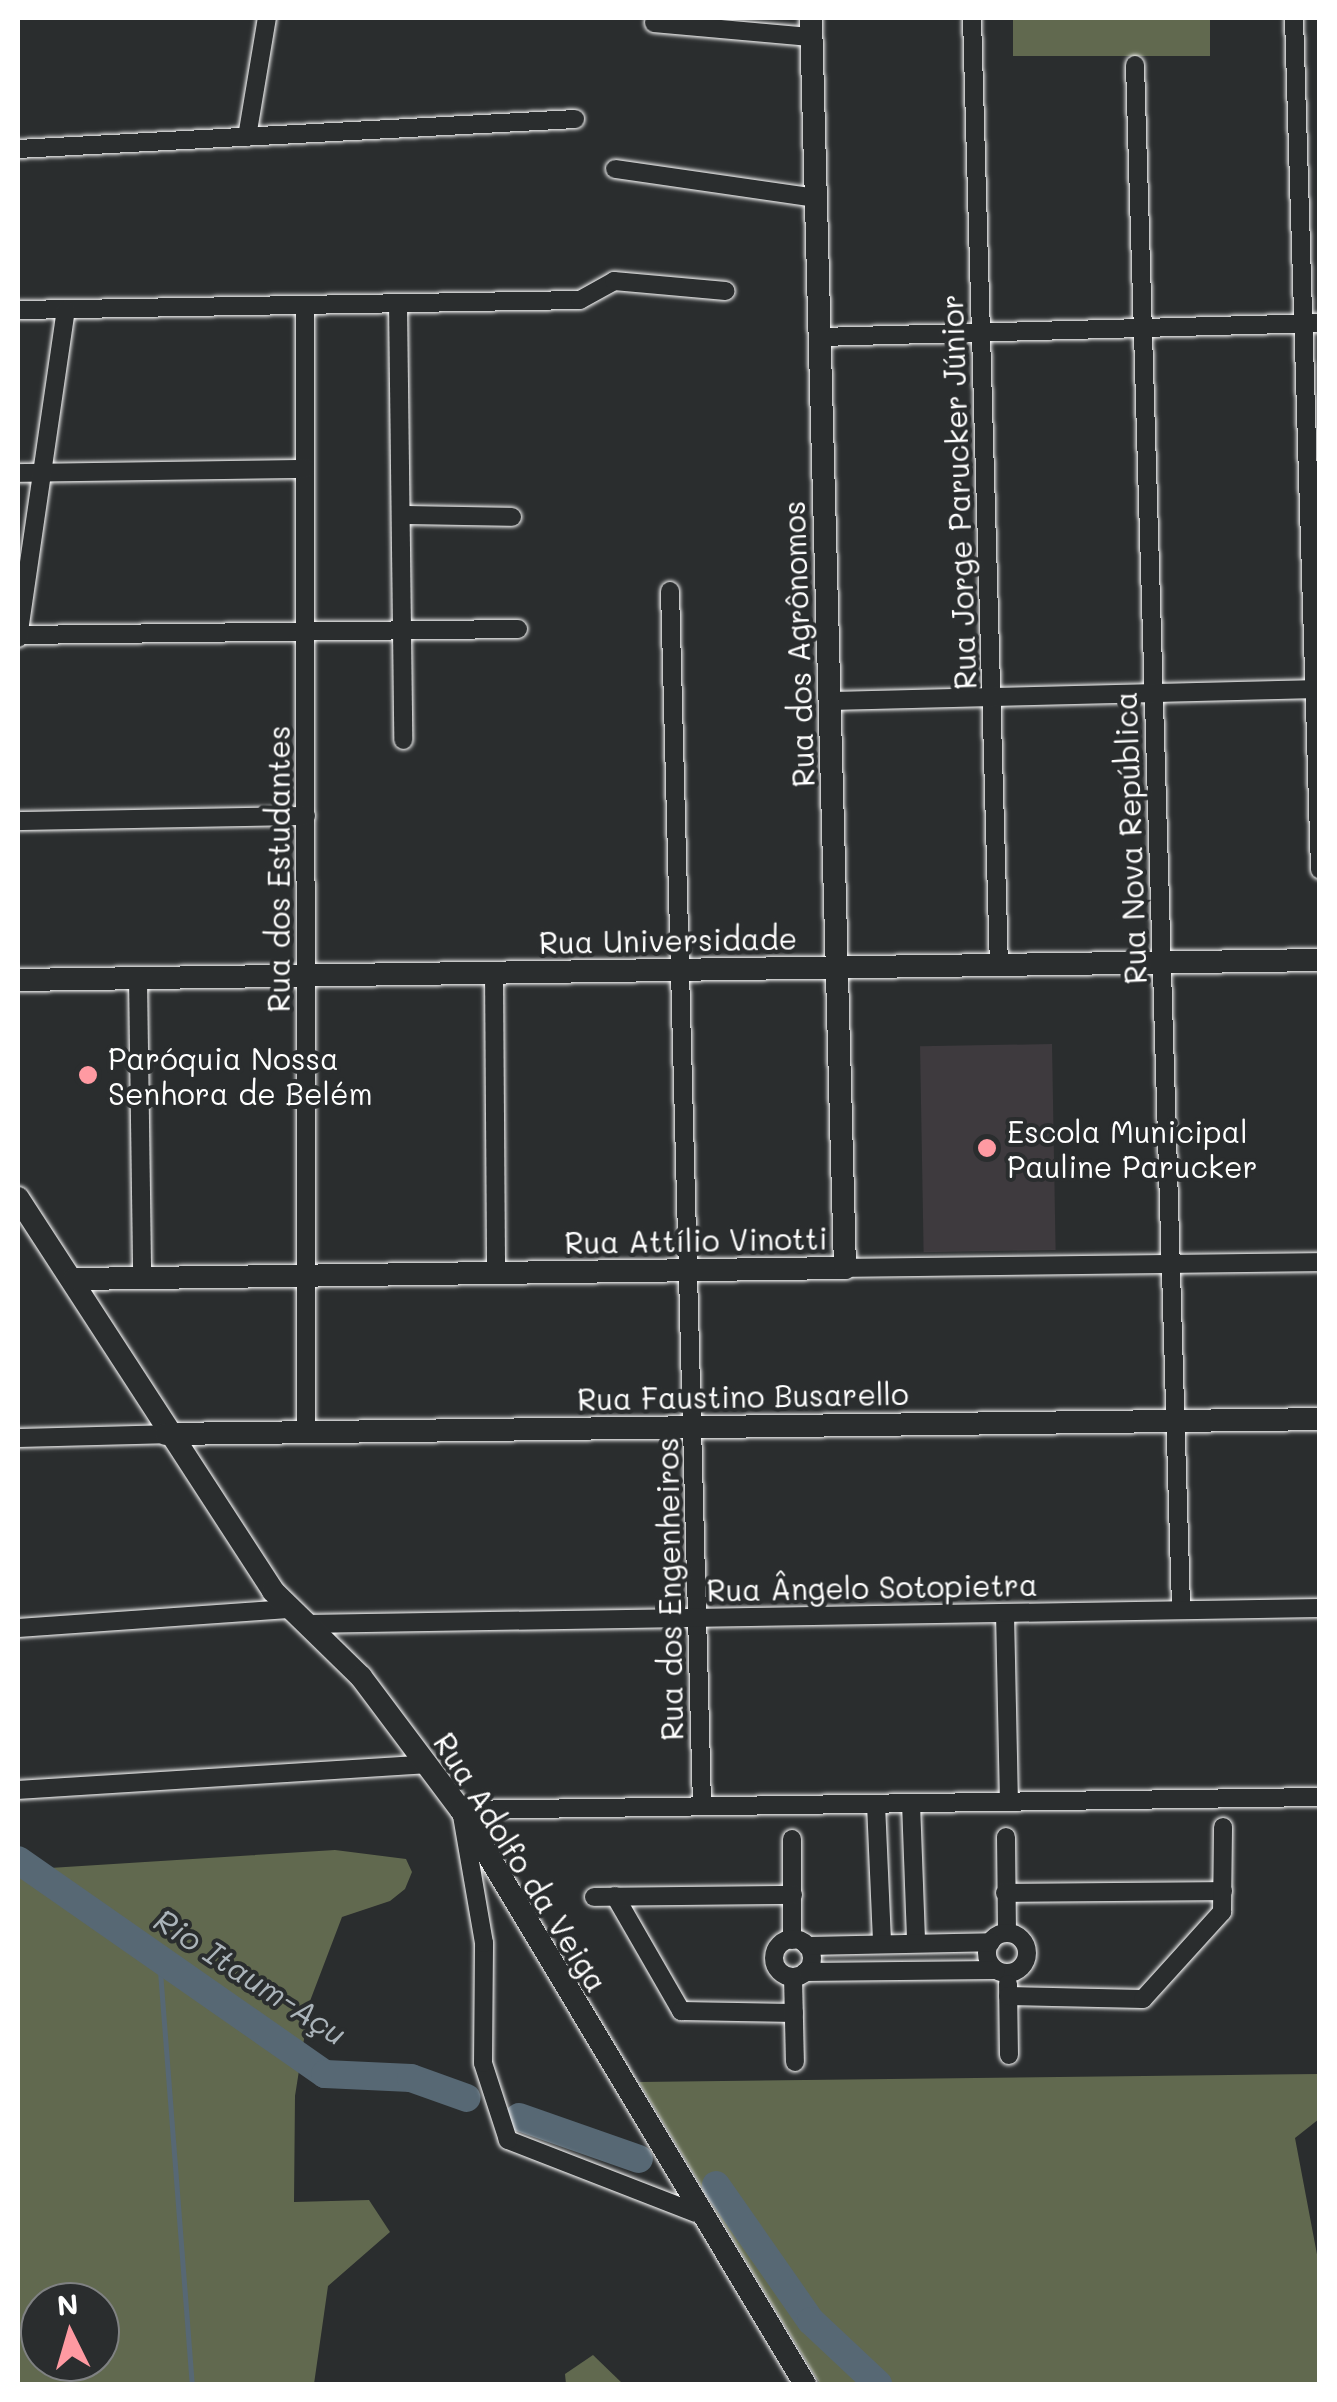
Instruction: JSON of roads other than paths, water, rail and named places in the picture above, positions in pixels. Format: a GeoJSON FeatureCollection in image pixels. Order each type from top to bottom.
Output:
{"type":"FeatureCollection","features":[{"type":"Feature","properties":{"kind":"street"},"geometry":{"type":"LineString","coordinates":[[245,18],[266,23],[248,137]]}},
{"type":"Feature","properties":{"kind":"street","name":"Rua Jorge Parucker Júnior"},"geometry":{"type":"LineString","coordinates":[[972,18],[999,965]]}},
{"type":"Feature","properties":{"kind":"street"},"geometry":{"type":"LineString","coordinates":[[1294,18],[1311,324],[1320,870]]}},
{"type":"Feature","properties":{"kind":"street"},"geometry":{"type":"LineString","coordinates":[[654,23],[811,27]]}},
{"type":"Feature","properties":{"kind":"street","name":"Rua dos Agrônomos"},"geometry":{"type":"LineString","coordinates":[[811,27],[845,1268]]}},
{"type":"Feature","properties":{"kind":"street","name":"Rua Nova República"},"geometry":{"type":"LineString","coordinates":[[1135,65],[1181,1610]]}},
{"type":"Feature","properties":{"kind":"street"},"geometry":{"type":"LineString","coordinates":[[18,150],[575,120]]}},
{"type":"Feature","properties":{"kind":"street"},"geometry":{"type":"LineString","coordinates":[[615,168],[816,198]]}},
{"type":"Feature","properties":{"kind":"street"},"geometry":{"type":"LineString","coordinates":[[18,310],[580,300],[614,281],[726,290]]}},
{"type":"Feature","properties":{"kind":"street"},"geometry":{"type":"LineString","coordinates":[[398,303],[404,740]]}},
{"type":"Feature","properties":{"kind":"street","name":"Rua dos Estudantes"},"geometry":{"type":"LineString","coordinates":[[305,305],[306,1432]]}},
{"type":"Feature","properties":{"kind":"street"},"geometry":{"type":"LineString","coordinates":[[66,309],[18,636],[518,629]]}},
{"type":"Feature","properties":{"kind":"street"},"geometry":{"type":"LineString","coordinates":[[820,336],[1311,324]]}},
{"type":"Feature","properties":{"kind":"street"},"geometry":{"type":"LineString","coordinates":[[18,473],[306,469]]}},
{"type":"Feature","properties":{"kind":"street"},"geometry":{"type":"LineString","coordinates":[[401,514],[512,518]]}},
{"type":"Feature","properties":{"kind":"street","name":"Rua dos Engenheiros"},"geometry":{"type":"LineString","coordinates":[[670,591],[702,1806]]}},
{"type":"Feature","properties":{"kind":"street"},"geometry":{"type":"LineString","coordinates":[[830,701],[1317,690]]}},
{"type":"Feature","properties":{"kind":"street"},"geometry":{"type":"LineString","coordinates":[[18,821],[306,816]]}},
{"type":"Feature","properties":{"kind":"street","name":"Rua Universidade"},"geometry":{"type":"LineString","coordinates":[[18,980],[1320,960]]}},
{"type":"Feature","properties":{"kind":"street"},"geometry":{"type":"LineString","coordinates":[[494,973],[496,1273]]}},
{"type":"Feature","properties":{"kind":"street"},"geometry":{"type":"LineString","coordinates":[[138,978],[142,1278]]}},
{"type":"Feature","properties":{"kind":"street","name":"Rua Adolfo da Veiga"},"geometry":{"type":"LineString","coordinates":[[18,1198],[74,1279],[166,1434],[296,1616],[361,1678],[460,1810],[696,2213],[805,2384]]}},
{"type":"Feature","properties":{"kind":"street","name":"Rua Attílio Vinotti"},"geometry":{"type":"LineString","coordinates":[[74,1279],[1320,1262]]}},
{"type":"Feature","properties":{"kind":"street","name":"Rua Faustino Busarello"},"geometry":{"type":"LineString","coordinates":[[166,1434],[1320,1419]]}},
{"type":"Feature","properties":{"kind":"street"},"geometry":{"type":"LineString","coordinates":[[18,1438],[166,1434]]}},
{"type":"Feature","properties":{"kind":"street","name":"Rua Ângelo Sotopietra"},"geometry":{"type":"LineString","coordinates":[[18,1628],[296,1616],[697,1618],[1320,1608]]}},
{"type":"Feature","properties":{"kind":"street"},"geometry":{"type":"LineString","coordinates":[[1005,1613],[1009,1802]]}},
{"type":"Feature","properties":{"kind":"street"},"geometry":{"type":"LineString","coordinates":[[18,1790],[428,1764]]}},
{"type":"Feature","properties":{"kind":"street"},"geometry":{"type":"LineString","coordinates":[[696,2213],[508,2140],[483,2062],[484,1943],[460,1810],[1320,1797]]}},
{"type":"Feature","properties":{"kind":"street"},"geometry":{"type":"LineString","coordinates":[[911,1803],[916,1942]]}},
{"type":"Feature","properties":{"kind":"street"},"geometry":{"type":"LineString","coordinates":[[876,1804],[882,1943]]}},
{"type":"Feature","properties":{"kind":"street"},"geometry":{"type":"LineString","coordinates":[[1008,1996],[1144,1999],[1222,1912],[1223,1827]]}},
{"type":"Feature","properties":{"kind":"street"},"geometry":{"type":"LineString","coordinates":[[1006,1837],[1006,1893],[999,1937],[988,1960],[1002,1972],[1008,1996],[1009,2055]]}},
{"type":"Feature","properties":{"kind":"street"},"geometry":{"type":"LineString","coordinates":[[792,1839],[792,1895],[799,1943],[812,1961],[799,1975],[794,2013],[795,2062]]}},
{"type":"Feature","properties":{"kind":"street"},"geometry":{"type":"LineString","coordinates":[[1006,1893],[1223,1891]]}},
{"type":"Feature","properties":{"kind":"street"},"geometry":{"type":"LineString","coordinates":[[594,1896],[792,1895]]}},
{"type":"Feature","properties":{"kind":"street"},"geometry":{"type":"LineString","coordinates":[[615,1896],[681,2011],[794,2013]]}},
{"type":"Feature","properties":{"kind":"street"},"geometry":{"type":"LineString","coordinates":[[999,1937],[1024,1941],[1028,1953],[1020,1970],[799,1975],[781,1973],[774,1956],[799,1943],[999,1937]]}},
{"type":"Feature","properties":{"kind":"waterway","name":"Rio Itaum-Açu"},"geometry":{"type":"LineString","coordinates":[[18,1860],[325,2074],[411,2078],[467,2098]]}},
{"type":"Feature","properties":{"kind":"waterway"},"geometry":{"type":"LineString","coordinates":[[159,1958],[192,2384]]}},
{"type":"Feature","properties":{"kind":"waterway","name":"Rio Itaum-Açu"},"geometry":{"type":"LineString","coordinates":[[519,2117],[639,2159]]}},
{"type":"Feature","properties":{"kind":"waterway","name":"Rio Itaum-Açu"},"geometry":{"type":"LineString","coordinates":[[716,2185],[811,2321],[878,2384]]}},
{"type":"Feature","properties":{"kind":"place","name":"Paróquia Nossa Senhora de Belém"},"geometry":{"type":"Point","coordinates":[88,1075]}},
{"type":"Feature","properties":{"kind":"place","name":"Escola Municipal Pauline Parucker"},"geometry":{"type":"Point","coordinates":[987,1148]}}]}
